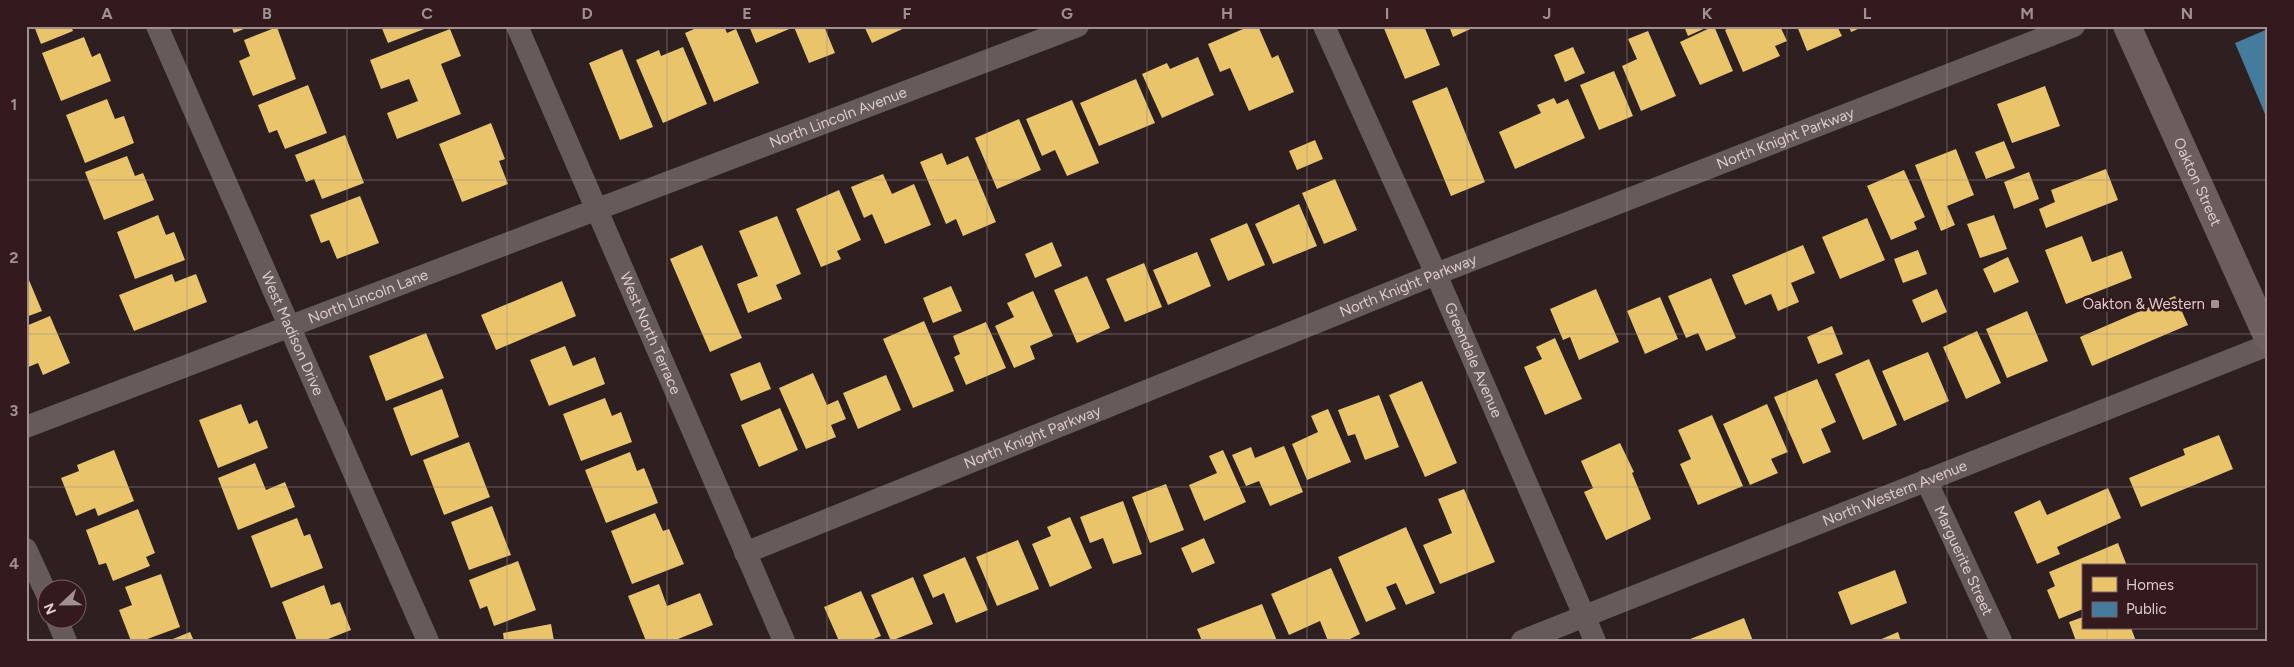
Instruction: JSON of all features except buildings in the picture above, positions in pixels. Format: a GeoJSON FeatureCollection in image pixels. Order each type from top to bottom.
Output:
{"type":"FeatureCollection","features":[{"type":"Feature","properties":{"kind":"main road","name":"Oakton Street"},"geometry":{"type":"LineString","coordinates":[[2127,26],[2268,338]]}},
{"type":"Feature","properties":{"kind":"street","name":"West Madison Drive"},"geometry":{"type":"LineString","coordinates":[[157,26],[288,328],[428,641]]}},
{"type":"Feature","properties":{"kind":"street","name":"West North Terrace"},"geometry":{"type":"LineString","coordinates":[[517,26],[784,641]]}},
{"type":"Feature","properties":{"kind":"street","name":"North Lincoln Avenue"},"geometry":{"type":"LineString","coordinates":[[597,210],[1078,26]]}},
{"type":"Feature","properties":{"kind":"street","name":"Greendale Avenue"},"geometry":{"type":"LineString","coordinates":[[1324,26],[1436,274],[1595,641]]}},
{"type":"Feature","properties":{"kind":"street","name":"North Knight Parkway"},"geometry":{"type":"LineString","coordinates":[[745,553],[1436,274],[2074,26]]}},
{"type":"Feature","properties":{"kind":"street","name":"North Lincoln Lane"},"geometry":{"type":"LineString","coordinates":[[26,427],[597,210]]}},
{"type":"Feature","properties":{"kind":"street","name":"North Western Avenue"},"geometry":{"type":"LineString","coordinates":[[1522,641],[2268,345]]}},
{"type":"Feature","properties":{"kind":"street","name":"Marguerite Street"},"geometry":{"type":"LineString","coordinates":[[1926,480],[2001,641]]}},
{"type":"Feature","properties":{"kind":"street"},"geometry":{"type":"LineString","coordinates":[[26,548],[40,580]]}},
{"type":"Feature","properties":{"kind":"place","name":"Oakton & Western"},"geometry":{"type":"Point","coordinates":[2215,304]}}]}
